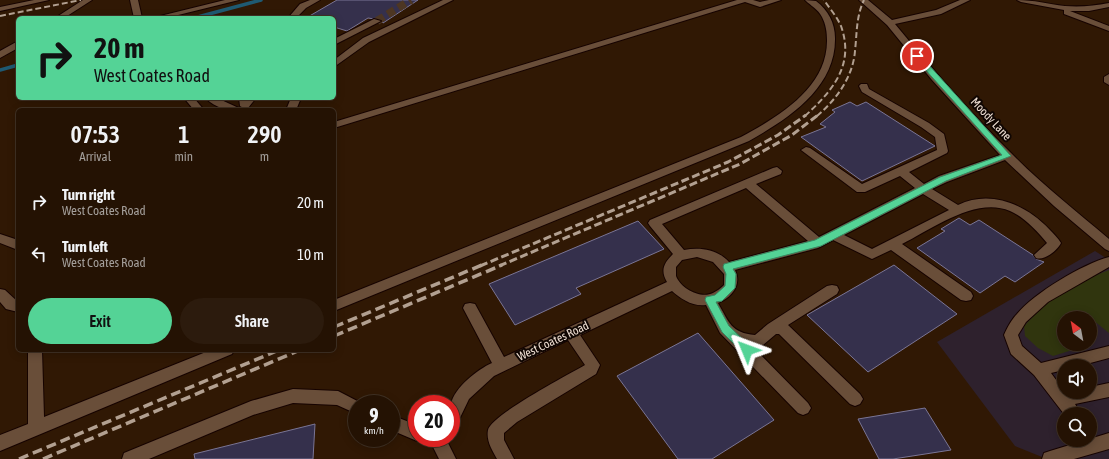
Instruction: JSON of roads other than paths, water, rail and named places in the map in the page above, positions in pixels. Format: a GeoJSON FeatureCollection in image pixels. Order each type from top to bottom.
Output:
{"type":"FeatureCollection","features":[{"type":"Feature","properties":{"kind":"street"},"geometry":{"type":"LineString","coordinates":[[0,9],[45,0]]}},
{"type":"Feature","properties":{"kind":"street"},"geometry":{"type":"LineString","coordinates":[[62,16],[88,0]]}},
{"type":"Feature","properties":{"kind":"street"},"geometry":{"type":"LineString","coordinates":[[134,0],[138,16]]}},
{"type":"Feature","properties":{"kind":"street"},"geometry":{"type":"LineString","coordinates":[[165,16],[235,0]]}},
{"type":"Feature","properties":{"kind":"street"},"geometry":{"type":"LineString","coordinates":[[294,16],[303,6],[316,0]]}},
{"type":"Feature","properties":{"kind":"street"},"geometry":{"type":"LineString","coordinates":[[336,63],[370,38],[398,23],[449,0]]}},
{"type":"Feature","properties":{"kind":"street"},"geometry":{"type":"LineString","coordinates":[[336,124],[745,0],[760,5],[777,0]]}},
{"type":"Feature","properties":{"kind":"street"},"geometry":{"type":"LineString","coordinates":[[336,305],[745,139],[763,129],[809,93],[823,74],[830,56],[832,39],[830,25],[825,14],[816,3],[809,0]]}},
{"type":"Feature","properties":{"kind":"street","name":"Moody Lane"},"geometry":{"type":"LineString","coordinates":[[863,0],[890,23],[935,78],[1007,156],[1058,203],[1109,246]]}},
{"type":"Feature","properties":{"kind":"street"},"geometry":{"type":"LineString","coordinates":[[890,23],[930,16],[966,0]]}},
{"type":"Feature","properties":{"kind":"street"},"geometry":{"type":"LineString","coordinates":[[1021,0],[1048,3],[1071,3],[1086,0]]}},
{"type":"Feature","properties":{"kind":"street"},"geometry":{"type":"LineString","coordinates":[[1048,3],[1109,25]]}},
{"type":"Feature","properties":{"kind":"street"},"geometry":{"type":"LineString","coordinates":[[1048,3],[1109,29]]}},
{"type":"Feature","properties":{"kind":"street"},"geometry":{"type":"LineString","coordinates":[[1064,8],[1089,10],[1109,5]]}},
{"type":"Feature","properties":{"kind":"street"},"geometry":{"type":"LineString","coordinates":[[336,41],[378,21]]}},
{"type":"Feature","properties":{"kind":"street"},"geometry":{"type":"LineString","coordinates":[[0,55],[16,45]]}},
{"type":"Feature","properties":{"kind":"street"},"geometry":{"type":"LineString","coordinates":[[1109,77],[1109,82]]}},
{"type":"Feature","properties":{"kind":"street"},"geometry":{"type":"LineString","coordinates":[[806,150],[861,189],[943,151],[940,136],[925,125],[865,90],[864,86]]}},
{"type":"Feature","properties":{"kind":"street"},"geometry":{"type":"LineString","coordinates":[[191,100],[197,108]]}},
{"type":"Feature","properties":{"kind":"street"},"geometry":{"type":"LineString","coordinates":[[214,100],[216,102],[245,104]]}},
{"type":"Feature","properties":{"kind":"street"},"geometry":{"type":"LineString","coordinates":[[728,267],[818,243],[943,179],[1007,156]]}},
{"type":"Feature","properties":{"kind":"street"},"geometry":{"type":"LineString","coordinates":[[680,255],[654,223],[777,171]]}},
{"type":"Feature","properties":{"kind":"street"},"geometry":{"type":"LineString","coordinates":[[901,171],[958,210]]}},
{"type":"Feature","properties":{"kind":"street"},"geometry":{"type":"LineString","coordinates":[[748,184],[818,243]]}},
{"type":"Feature","properties":{"kind":"street"},"geometry":{"type":"LineString","coordinates":[[833,235],[872,254],[968,205],[996,202],[1015,208],[1038,225],[1055,243],[1040,255]]}},
{"type":"Feature","properties":{"kind":"street"},"geometry":{"type":"LineString","coordinates":[[0,238],[16,244]]}},
{"type":"Feature","properties":{"kind":"street"},"geometry":{"type":"LineString","coordinates":[[891,243],[966,296]]}},
{"type":"Feature","properties":{"kind":"street"},"geometry":{"type":"LineString","coordinates":[[697,252],[714,256],[728,267],[731,274],[730,288],[718,298],[710,300],[689,297],[673,286],[668,271],[670,265],[680,255],[697,252]]}},
{"type":"Feature","properties":{"kind":"street"},"geometry":{"type":"LineString","coordinates":[[1068,407],[1039,370],[1016,350],[1011,335],[1021,318],[1043,298],[1102,264],[1109,262]]}},
{"type":"Feature","properties":{"kind":"street","name":"West Coates Road"},"geometry":{"type":"LineString","coordinates":[[460,402],[464,394],[489,371],[673,286]]}},
{"type":"Feature","properties":{"kind":"street"},"geometry":{"type":"LineString","coordinates":[[730,334],[747,340],[758,341],[773,328],[832,290]]}},
{"type":"Feature","properties":{"kind":"street"},"geometry":{"type":"LineString","coordinates":[[0,294],[12,305],[16,306]]}},
{"type":"Feature","properties":{"kind":"street"},"geometry":{"type":"LineString","coordinates":[[710,300],[718,317],[730,334],[803,408]]}},
{"type":"Feature","properties":{"kind":"street"},"geometry":{"type":"LineString","coordinates":[[470,308],[501,365]]}},
{"type":"Feature","properties":{"kind":"street"},"geometry":{"type":"LineString","coordinates":[[773,328],[783,329],[796,340],[855,399]]}},
{"type":"Feature","properties":{"kind":"street"},"geometry":{"type":"LineString","coordinates":[[506,459],[496,441],[496,430],[511,417],[591,369],[593,365],[571,333]]}},
{"type":"Feature","properties":{"kind":"street"},"geometry":{"type":"LineString","coordinates":[[35,352],[36,428]]}},
{"type":"Feature","properties":{"kind":"street"},"geometry":{"type":"LineString","coordinates":[[0,443],[221,352]]}},
{"type":"Feature","properties":{"kind":"street"},"geometry":{"type":"LineString","coordinates":[[1039,370],[1109,352]]}},
{"type":"Feature","properties":{"kind":"street"},"geometry":{"type":"LineString","coordinates":[[1062,400],[1109,390]]}},
{"type":"Feature","properties":{"kind":"street"},"geometry":{"type":"LineString","coordinates":[[130,459],[251,408],[293,396],[338,398],[348,403]]}},
{"type":"Feature","properties":{"kind":"street"},"geometry":{"type":"LineString","coordinates":[[1050,459],[1098,440]]}},
{"type":"Feature","properties":{"kind":"street"},"geometry":{"type":"LineString","coordinates":[[440,447],[448,459]]}},
{"type":"Feature","properties":{"kind":"waterway"},"geometry":{"type":"LineString","coordinates":[[201,16],[261,0]]}},
{"type":"Feature","properties":{"kind":"waterway"},"geometry":{"type":"LineString","coordinates":[[0,70],[16,66]]}},
{"type":"Feature","properties":{"kind":"tunnel"},"geometry":{"type":"LineString","coordinates":[[377,21],[411,0]]}},
{"type":"Feature","properties":{"kind":"railway"},"geometry":{"type":"LineString","coordinates":[[0,16],[81,0]]}},
{"type":"Feature","properties":{"kind":"railway"},"geometry":{"type":"LineString","coordinates":[[805,116],[823,98],[838,78],[845,55],[845,43],[841,25],[824,0]]}},
{"type":"Feature","properties":{"kind":"railway"},"geometry":{"type":"LineString","coordinates":[[817,116],[837,95],[851,70],[854,61],[858,19],[864,0]]}},
{"type":"Feature","properties":{"kind":"railway"},"geometry":{"type":"LineString","coordinates":[[480,266],[728,162],[778,135],[806,115]]}},
{"type":"Feature","properties":{"kind":"railway"},"geometry":{"type":"LineString","coordinates":[[499,266],[740,164],[792,135],[818,115]]}},
{"type":"Feature","properties":{"kind":"railway"},"geometry":{"type":"LineString","coordinates":[[336,326],[482,265]]}},
{"type":"Feature","properties":{"kind":"railway"},"geometry":{"type":"LineString","coordinates":[[336,335],[502,265]]}},
{"type":"Feature","properties":{"kind":"railway"},"geometry":{"type":"LineString","coordinates":[[19,459],[274,352]]}},
{"type":"Feature","properties":{"kind":"railway"},"geometry":{"type":"LineString","coordinates":[[43,459],[295,352]]}}]}
